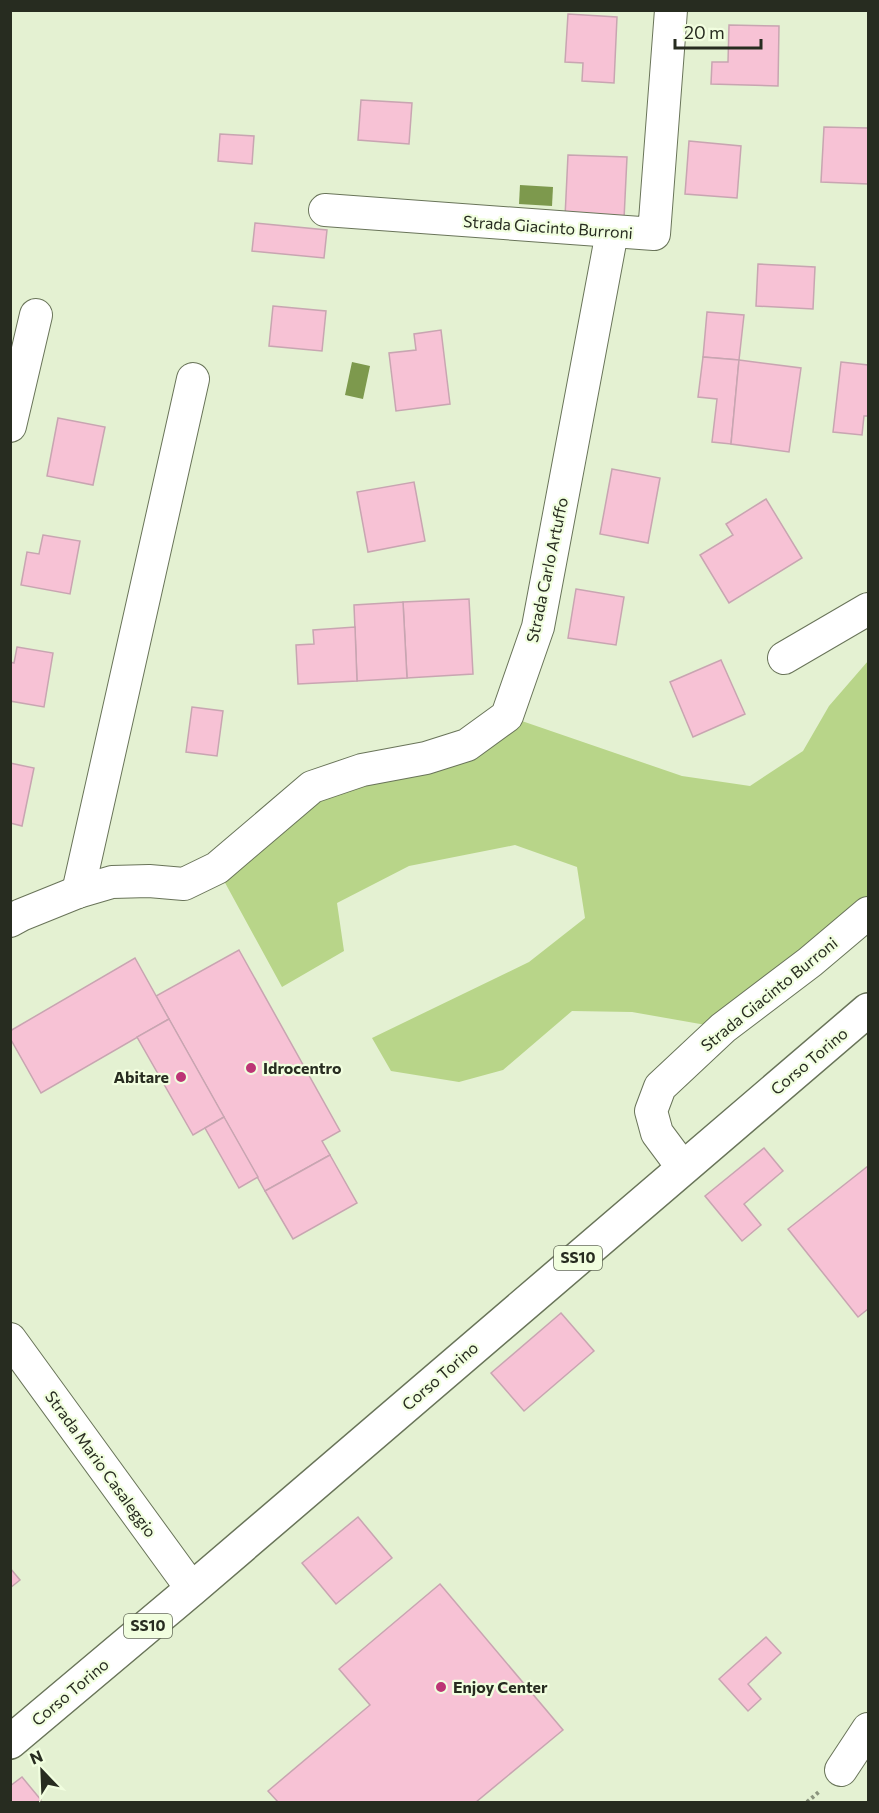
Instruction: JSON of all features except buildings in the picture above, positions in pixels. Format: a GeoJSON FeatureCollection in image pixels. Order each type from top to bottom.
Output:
{"type":"FeatureCollection","features":[{"type":"Feature","properties":{"kind":"main road","name":"Corso Torino"},"geometry":{"type":"LineString","coordinates":[[10,1742],[868,1010]]}},
{"type":"Feature","properties":{"kind":"street","name":"Strada Giacinto Burroni"},"geometry":{"type":"LineString","coordinates":[[325,210],[654,234],[671,10]]}},
{"type":"Feature","properties":{"kind":"street","name":"Strada Carlo Artuffo"},"geometry":{"type":"LineString","coordinates":[[10,921],[78,892],[112,882],[149,881],[184,884],[217,868],[312,787],[362,770],[426,758],[466,745],[507,716],[538,627],[612,232]]}},
{"type":"Feature","properties":{"kind":"street"},"geometry":{"type":"LineString","coordinates":[[10,426],[36,315]]}},
{"type":"Feature","properties":{"kind":"street"},"geometry":{"type":"LineString","coordinates":[[78,892],[193,379]]}},
{"type":"Feature","properties":{"kind":"street"},"geometry":{"type":"LineString","coordinates":[[784,658],[868,609]]}},
{"type":"Feature","properties":{"kind":"street","name":"Strada Giacinto Burroni"},"geometry":{"type":"LineString","coordinates":[[683,1168],[657,1133],[651,1111],[660,1087],[723,1028],[810,962],[868,913]]}},
{"type":"Feature","properties":{"kind":"street","name":"Strada Mario Casaleggio"},"geometry":{"type":"LineString","coordinates":[[10,1339],[192,1589]]}},
{"type":"Feature","properties":{"kind":"street"},"geometry":{"type":"LineString","coordinates":[[841,1770],[868,1729]]}},
{"type":"Feature","properties":{"kind":"shaded area"},"geometry":{"type":"Polygon","coordinates":[[[520,185],[553,187],[552,206],[519,204],[520,185]]]}},
{"type":"Feature","properties":{"kind":"shaded area"},"geometry":{"type":"Polygon","coordinates":[[[352,362],[370,366],[363,399],[345,395],[352,362]]]}},
{"type":"Feature","properties":{"kind":"shaded area"},"geometry":{"type":"Polygon","coordinates":[[[868,661],[868,913],[723,1028],[632,1012],[572,1011],[503,1070],[459,1082],[391,1071],[372,1038],[529,962],[585,918],[577,867],[515,845],[409,866],[337,903],[344,951],[282,987],[217,868],[312,787],[507,716],[682,776],[750,786],[803,751],[829,706],[868,661]]]}},
{"type":"Feature","properties":{"kind":"place","name":"Idrocentro"},"geometry":{"type":"Point","coordinates":[251,1068]}},
{"type":"Feature","properties":{"kind":"place","name":"Abitare"},"geometry":{"type":"Point","coordinates":[181,1077]}},
{"type":"Feature","properties":{"kind":"place","name":"Enjoy Center"},"geometry":{"type":"Point","coordinates":[441,1687]}}]}
